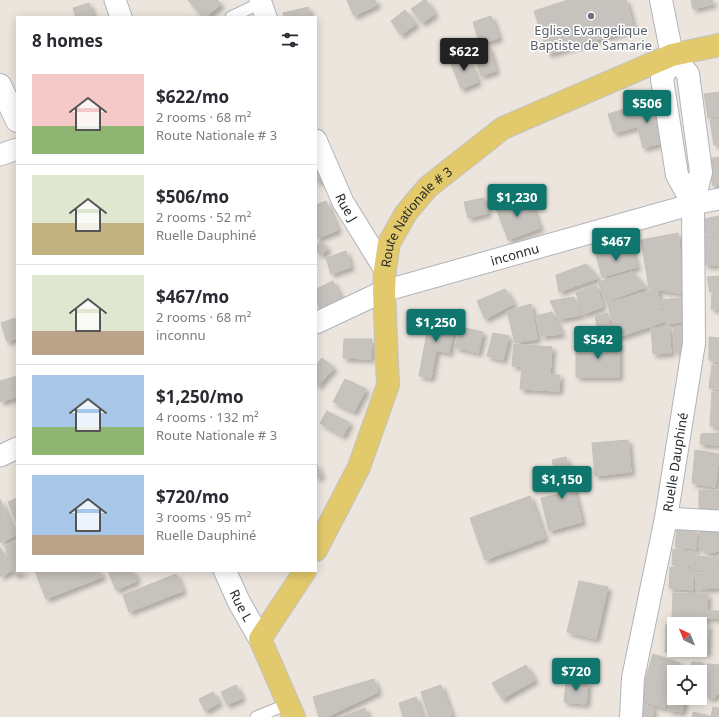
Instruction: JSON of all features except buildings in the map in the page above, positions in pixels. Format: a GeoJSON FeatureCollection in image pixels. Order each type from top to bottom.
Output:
{"type":"FeatureCollection","features":[{"type":"Feature","properties":{"kind":"main road","name":"Route Nationale # 3"},"geometry":{"type":"LineString","coordinates":[[317,548],[359,466],[388,385],[385,281],[389,243],[406,212],[428,187],[503,128],[672,55],[719,46]]}},
{"type":"Feature","properties":{"kind":"main road"},"geometry":{"type":"LineString","coordinates":[[291,711],[260,639],[304,572]]}},
{"type":"Feature","properties":{"kind":"street"},"geometry":{"type":"LineString","coordinates":[[115,0],[121,16]]}},
{"type":"Feature","properties":{"kind":"street"},"geometry":{"type":"LineString","coordinates":[[662,0],[672,55]]}},
{"type":"Feature","properties":{"kind":"street","name":"Ruelle Dauphiné"},"geometry":{"type":"LineString","coordinates":[[631,717],[633,678],[666,518],[694,343],[693,204],[701,172],[688,74],[672,55]]}},
{"type":"Feature","properties":{"kind":"street"},"geometry":{"type":"LineString","coordinates":[[0,85],[16,119]]}},
{"type":"Feature","properties":{"kind":"street","name":"Rue J"},"geometry":{"type":"LineString","coordinates":[[317,142],[343,202],[385,281]]}},
{"type":"Feature","properties":{"kind":"street"},"geometry":{"type":"LineString","coordinates":[[0,155],[16,148]]}},
{"type":"Feature","properties":{"kind":"street","name":"inconnu"},"geometry":{"type":"LineString","coordinates":[[317,322],[385,281],[693,204],[719,199]]}},
{"type":"Feature","properties":{"kind":"street"},"geometry":{"type":"LineString","coordinates":[[0,456],[16,448]]}},
{"type":"Feature","properties":{"kind":"street"},"geometry":{"type":"LineString","coordinates":[[666,518],[719,521]]}},
{"type":"Feature","properties":{"kind":"street","name":"Rue L"},"geometry":{"type":"LineString","coordinates":[[225,572],[239,602],[260,639]]}},
{"type":"Feature","properties":{"kind":"lane"},"geometry":{"type":"LineString","coordinates":[[234,16],[264,5]]}},
{"type":"Feature","properties":{"kind":"lane"},"geometry":{"type":"LineString","coordinates":[[256,717],[291,711]]}},
{"type":"Feature","properties":{"kind":"place","name":"Eglise Evangelique Baptiste de Samarie"},"geometry":{"type":"Point","coordinates":[591,16]}}]}
